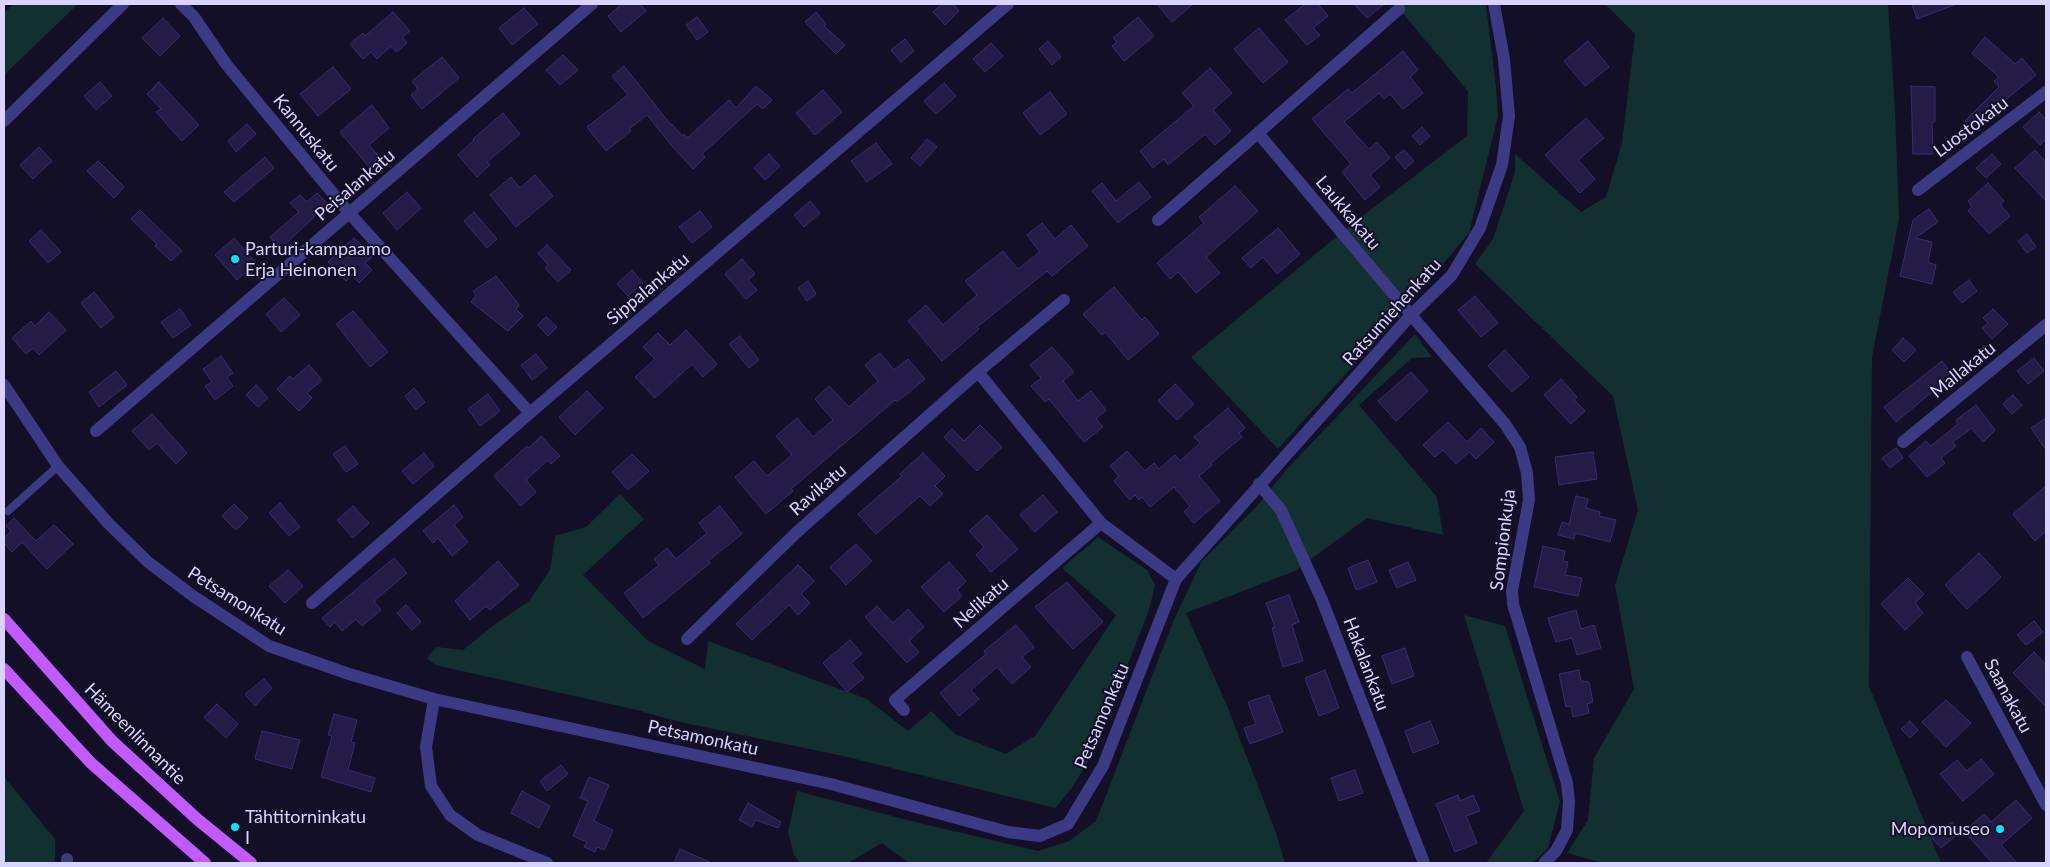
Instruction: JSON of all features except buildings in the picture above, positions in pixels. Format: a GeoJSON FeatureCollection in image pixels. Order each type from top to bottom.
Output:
{"type":"FeatureCollection","features":[{"type":"Feature","properties":{"kind":"main road","name":"Hämeenlinnantie"},"geometry":{"type":"LineString","coordinates":[[4,619],[112,741],[196,819],[251,863]]}},
{"type":"Feature","properties":{"kind":"main road"},"geometry":{"type":"LineString","coordinates":[[4,670],[91,763],[205,863]]}},
{"type":"Feature","properties":{"kind":"street"},"geometry":{"type":"LineString","coordinates":[[4,120],[123,4]]}},
{"type":"Feature","properties":{"kind":"street","name":"Kannuskatu"},"geometry":{"type":"LineString","coordinates":[[181,4],[194,17],[226,64],[350,214],[530,413]]}},
{"type":"Feature","properties":{"kind":"street","name":"Peisalankatu"},"geometry":{"type":"LineString","coordinates":[[96,431],[592,4]]}},
{"type":"Feature","properties":{"kind":"street","name":"Sippalankatu"},"geometry":{"type":"LineString","coordinates":[[312,603],[530,413],[1008,4]]}},
{"type":"Feature","properties":{"kind":"street","name":"Ratsumiehenkatu"},"geometry":{"type":"LineString","coordinates":[[1290,452],[1412,315],[1452,275],[1480,228],[1502,165],[1509,116],[1504,58],[1494,4]]}},
{"type":"Feature","properties":{"kind":"street"},"geometry":{"type":"LineString","coordinates":[[1158,220],[1400,9]]}},
{"type":"Feature","properties":{"kind":"street","name":"Luostokatu"},"geometry":{"type":"LineString","coordinates":[[1918,190],[2046,92]]}},
{"type":"Feature","properties":{"kind":"street","name":"Laukkakatu"},"geometry":{"type":"LineString","coordinates":[[1258,132],[1412,315]]}},
{"type":"Feature","properties":{"kind":"street","name":"Ravikatu"},"geometry":{"type":"LineString","coordinates":[[687,639],[797,532],[978,372],[1064,300]]}},
{"type":"Feature","properties":{"kind":"street","name":"Sompionkuja"},"geometry":{"type":"LineString","coordinates":[[1412,315],[1506,424],[1520,447],[1527,473],[1529,500],[1512,591],[1514,604],[1567,782],[1570,802],[1567,830],[1556,851],[1544,863]]}},
{"type":"Feature","properties":{"kind":"street","name":"Mallakatu"},"geometry":{"type":"LineString","coordinates":[[1903,442],[2046,325]]}},
{"type":"Feature","properties":{"kind":"street"},"geometry":{"type":"LineString","coordinates":[[978,372],[1101,523],[1176,579]]}},
{"type":"Feature","properties":{"kind":"street","name":"Petsamonkatu"},"geometry":{"type":"LineString","coordinates":[[4,385],[58,466],[108,523],[148,562],[193,596],[269,646],[349,674],[434,699],[831,784],[1008,832],[1040,836],[1068,824],[1104,766],[1176,579],[1259,484],[1290,452]]}},
{"type":"Feature","properties":{"kind":"street","name":"Hakalankatu"},"geometry":{"type":"LineString","coordinates":[[1259,484],[1281,510],[1322,600],[1424,863]]}},
{"type":"Feature","properties":{"kind":"street","name":"Nelikatu"},"geometry":{"type":"LineString","coordinates":[[904,710],[895,700],[1101,523]]}},
{"type":"Feature","properties":{"kind":"street","name":"Saanakatu"},"geometry":{"type":"LineString","coordinates":[[1967,657],[2046,805]]}},
{"type":"Feature","properties":{"kind":"street"},"geometry":{"type":"LineString","coordinates":[[434,699],[426,748],[431,786],[450,815],[478,835],[547,863]]}},
{"type":"Feature","properties":{"kind":"lane"},"geometry":{"type":"LineString","coordinates":[[8,511],[58,466]]}},
{"type":"Feature","properties":{"kind":"green space"},"geometry":{"type":"Polygon","coordinates":[[[14,4],[78,4],[4,75],[4,13],[14,4]]]}},
{"type":"Feature","properties":{"kind":"green space"},"geometry":{"type":"Polygon","coordinates":[[[1395,4],[1486,5],[1498,116],[1469,233],[1416,296],[1278,449],[1191,357],[1352,224],[1467,136],[1468,91],[1395,4]]]}},
{"type":"Feature","properties":{"kind":"green space"},"geometry":{"type":"Polygon","coordinates":[[[1605,4],[1888,4],[1895,109],[1899,219],[1872,357],[1869,686],[1941,863],[1603,863],[1567,853],[1588,820],[1594,758],[1634,689],[1615,585],[1638,510],[1613,396],[1475,264],[1493,239],[1515,172],[1515,154],[1581,212],[1606,197],[1622,143],[1635,34],[1605,4]]]}},
{"type":"Feature","properties":{"kind":"green space"},"geometry":{"type":"Polygon","coordinates":[[[1415,334],[1432,357],[1412,358],[1359,405],[1437,497],[1443,535],[1367,518],[1295,571],[1186,613],[1228,708],[1276,833],[1285,863],[909,863],[882,843],[848,863],[800,863],[794,855],[788,832],[797,791],[907,820],[1038,851],[1069,841],[1096,821],[1173,622],[1201,562],[1257,506],[1288,468],[1415,334]]]}},
{"type":"Feature","properties":{"kind":"green space"},"geometry":{"type":"Polygon","coordinates":[[[620,494],[644,519],[583,575],[648,641],[705,669],[708,641],[867,699],[908,731],[931,711],[955,734],[1006,754],[1036,735],[1116,615],[1062,568],[1098,537],[1147,570],[1155,585],[1149,610],[1094,751],[1072,788],[1055,808],[843,756],[680,722],[633,709],[435,665],[427,658],[436,647],[463,650],[494,625],[529,601],[550,570],[555,536],[586,527],[620,494]]]}},
{"type":"Feature","properties":{"kind":"green space"},"geometry":{"type":"Polygon","coordinates":[[[1464,615],[1505,626],[1560,802],[1548,848],[1533,863],[1486,863],[1524,811],[1464,615]]]}},
{"type":"Feature","properties":{"kind":"green space"},"geometry":{"type":"Polygon","coordinates":[[[4,777],[55,839],[55,863],[4,863],[4,777]]]}},
{"type":"Feature","properties":{"kind":"place","name":"Parturi-kampaamo Erja Heinonen"},"geometry":{"type":"Point","coordinates":[235,259]}},
{"type":"Feature","properties":{"kind":"place","name":"Tähtitorninkatu I"},"geometry":{"type":"Point","coordinates":[235,827]}},
{"type":"Feature","properties":{"kind":"place","name":"Mopomuseo"},"geometry":{"type":"Point","coordinates":[2000,829]}}]}
